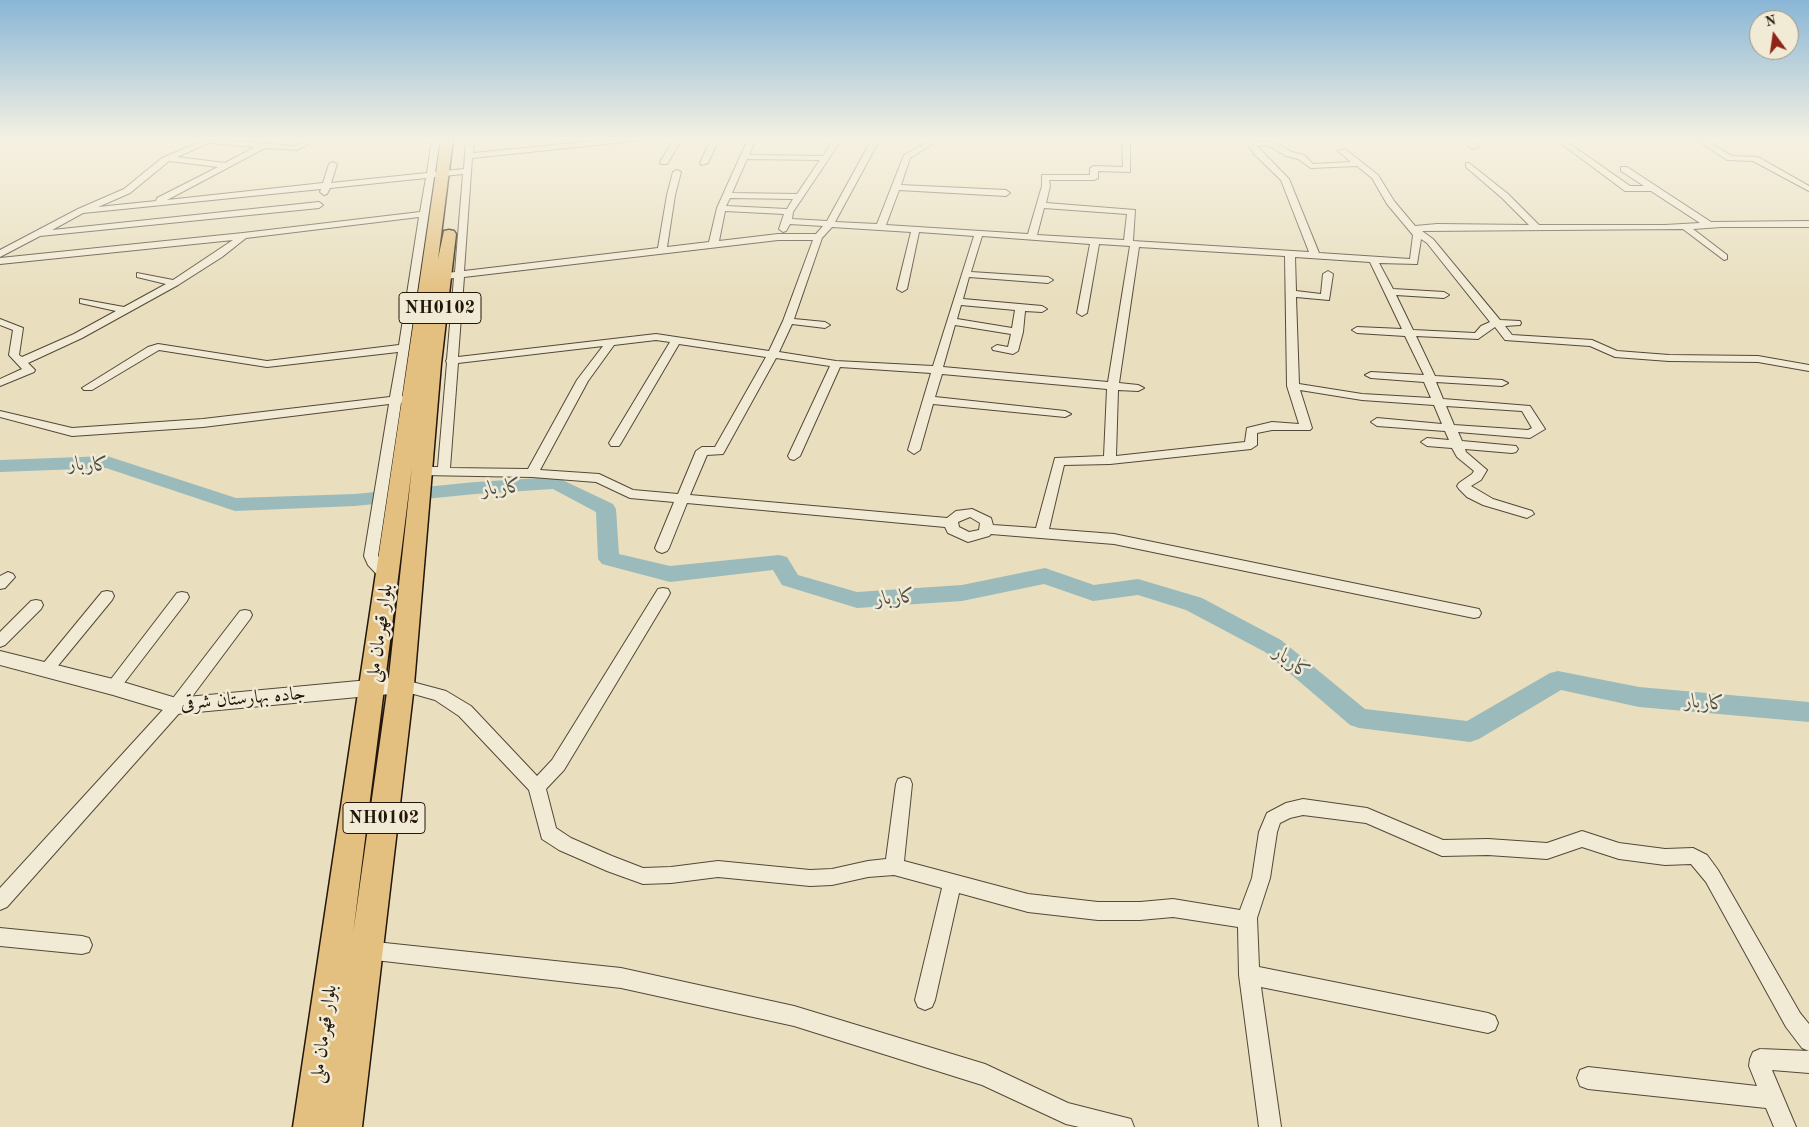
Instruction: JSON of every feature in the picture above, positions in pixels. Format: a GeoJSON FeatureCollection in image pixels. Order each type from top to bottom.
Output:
{"type":"FeatureCollection","features":[{"type":"Feature","properties":{"kind":"highway","name":"بلوار قهرمان ملی"},"geometry":{"type":"LineString","coordinates":[[415,474],[411,398],[428,279],[445,192]]}},
{"type":"Feature","properties":{"kind":"highway","name":"بلوار قهرمان ملی"},"geometry":{"type":"LineString","coordinates":[[311,1127],[397,511],[415,474],[432,364],[451,276],[449,192]]}},
{"type":"Feature","properties":{"kind":"highway","name":"بلوار قهرمان ملی"},"geometry":{"type":"LineString","coordinates":[[344,1127],[401,685],[397,511]]}},
{"type":"Feature","properties":{"kind":"street"},"geometry":{"type":"LineString","coordinates":[[0,254],[81,211],[126,192]]}},
{"type":"Feature","properties":{"kind":"street"},"geometry":{"type":"LineString","coordinates":[[152,204],[176,192]]}},
{"type":"Feature","properties":{"kind":"street"},"geometry":{"type":"LineString","coordinates":[[81,211],[266,192]]}},
{"type":"Feature","properties":{"kind":"street"},"geometry":{"type":"LineString","coordinates":[[316,215],[325,192]]}},
{"type":"Feature","properties":{"kind":"street"},"geometry":{"type":"LineString","coordinates":[[397,511],[382,486],[423,214],[437,192]]}},
{"type":"Feature","properties":{"kind":"street"},"geometry":{"type":"LineString","coordinates":[[662,250],[672,192]]}},
{"type":"Feature","properties":{"kind":"street"},"geometry":{"type":"LineString","coordinates":[[714,244],[714,235],[721,208],[729,192]]}},
{"type":"Feature","properties":{"kind":"street"},"geometry":{"type":"LineString","coordinates":[[778,237],[803,192]]}},
{"type":"Feature","properties":{"kind":"street"},"geometry":{"type":"LineString","coordinates":[[662,548],[702,451],[718,450],[772,354],[788,321],[818,236],[830,223],[847,192]]}},
{"type":"Feature","properties":{"kind":"street"},"geometry":{"type":"LineString","coordinates":[[881,226],[894,192]]}},
{"type":"Feature","properties":{"kind":"street"},"geometry":{"type":"LineString","coordinates":[[998,192],[1006,193]]}},
{"type":"Feature","properties":{"kind":"street"},"geometry":{"type":"LineString","coordinates":[[1032,236],[1045,192]]}},
{"type":"Feature","properties":{"kind":"street"},"geometry":{"type":"LineString","coordinates":[[1290,192],[1302,217],[1315,256]]}},
{"type":"Feature","properties":{"kind":"street"},"geometry":{"type":"LineString","coordinates":[[721,208],[830,223],[1414,262],[1417,235],[1384,192]]}},
{"type":"Feature","properties":{"kind":"street"},"geometry":{"type":"LineString","coordinates":[[1500,192],[1536,228]]}},
{"type":"Feature","properties":{"kind":"street"},"geometry":{"type":"LineString","coordinates":[[1658,192],[1709,225]]}},
{"type":"Feature","properties":{"kind":"street"},"geometry":{"type":"LineString","coordinates":[[728,195],[800,197]]}},
{"type":"Feature","properties":{"kind":"street"},"geometry":{"type":"LineString","coordinates":[[1041,205],[1132,212],[1131,243],[1113,386],[1110,460]]}},
{"type":"Feature","properties":{"kind":"street"},"geometry":{"type":"LineString","coordinates":[[37,234],[316,215],[423,214]]}},
{"type":"Feature","properties":{"kind":"street"},"geometry":{"type":"LineString","coordinates":[[0,261],[243,236],[316,215]]}},
{"type":"Feature","properties":{"kind":"street"},"geometry":{"type":"LineString","coordinates":[[1413,229],[1436,227],[1685,227],[1809,224]]}},
{"type":"Feature","properties":{"kind":"street"},"geometry":{"type":"LineString","coordinates":[[1685,227],[1724,257]]}},
{"type":"Feature","properties":{"kind":"street"},"geometry":{"type":"LineString","coordinates":[[902,289],[916,228]]}},
{"type":"Feature","properties":{"kind":"street"},"geometry":{"type":"LineString","coordinates":[[1413,229],[1430,241],[1477,296],[1509,338],[1592,343],[1616,354],[1669,358],[1758,359],[1809,368]]}},
{"type":"Feature","properties":{"kind":"street"},"geometry":{"type":"LineString","coordinates":[[914,450],[965,274],[979,233]]}},
{"type":"Feature","properties":{"kind":"street"},"geometry":{"type":"LineString","coordinates":[[20,362],[78,336],[175,283],[219,255],[243,236]]}},
{"type":"Feature","properties":{"kind":"street"},"geometry":{"type":"LineString","coordinates":[[428,279],[714,244],[778,237],[818,236]]}},
{"type":"Feature","properties":{"kind":"street"},"geometry":{"type":"LineString","coordinates":[[1082,312],[1095,240]]}},
{"type":"Feature","properties":{"kind":"street"},"geometry":{"type":"LineString","coordinates":[[1041,533],[1059,461],[1110,460],[1251,445],[1251,431],[1272,426],[1306,428],[1293,386],[1290,254]]}},
{"type":"Feature","properties":{"kind":"street"},"geometry":{"type":"LineString","coordinates":[[1373,259],[1410,333],[1461,454],[1481,470],[1477,477],[1464,486],[1472,494],[1488,502],[1527,514]]}},
{"type":"Feature","properties":{"kind":"street"},"geometry":{"type":"LineString","coordinates":[[965,274],[1048,280]]}},
{"type":"Feature","properties":{"kind":"street"},"geometry":{"type":"LineString","coordinates":[[1291,293],[1326,298],[1328,274]]}},
{"type":"Feature","properties":{"kind":"street"},"geometry":{"type":"LineString","coordinates":[[140,275],[175,283]]}},
{"type":"Feature","properties":{"kind":"street"},"geometry":{"type":"LineString","coordinates":[[444,471],[451,361],[451,276]]}},
{"type":"Feature","properties":{"kind":"street"},"geometry":{"type":"LineString","coordinates":[[1390,292],[1444,295]]}},
{"type":"Feature","properties":{"kind":"street"},"geometry":{"type":"LineString","coordinates":[[84,302],[124,310]]}},
{"type":"Feature","properties":{"kind":"street"},"geometry":{"type":"LineString","coordinates":[[957,302],[1042,309]]}},
{"type":"Feature","properties":{"kind":"street"},"geometry":{"type":"LineString","coordinates":[[996,348],[1013,351],[1022,307]]}},
{"type":"Feature","properties":{"kind":"street"},"geometry":{"type":"LineString","coordinates":[[788,321],[825,325]]}},
{"type":"Feature","properties":{"kind":"street"},"geometry":{"type":"LineString","coordinates":[[952,321],[1018,332]]}},
{"type":"Feature","properties":{"kind":"street"},"geometry":{"type":"LineString","coordinates":[[0,322],[18,328],[14,355],[30,370],[0,383]]}},
{"type":"Feature","properties":{"kind":"street"},"geometry":{"type":"LineString","coordinates":[[1357,330],[1478,336],[1485,328],[1496,323],[1516,323]]}},
{"type":"Feature","properties":{"kind":"street"},"geometry":{"type":"LineString","coordinates":[[451,361],[656,337],[836,364],[938,370],[1138,388]]}},
{"type":"Feature","properties":{"kind":"street"},"geometry":{"type":"LineString","coordinates":[[615,442],[677,339]]}},
{"type":"Feature","properties":{"kind":"street"},"geometry":{"type":"LineString","coordinates":[[532,472],[583,380],[612,341]]}},
{"type":"Feature","properties":{"kind":"street"},"geometry":{"type":"LineString","coordinates":[[88,388],[152,349],[158,348],[267,364],[402,348]]}},
{"type":"Feature","properties":{"kind":"street"},"geometry":{"type":"LineString","coordinates":[[794,456],[836,364]]}},
{"type":"Feature","properties":{"kind":"street"},"geometry":{"type":"LineString","coordinates":[[1371,375],[1502,383]]}},
{"type":"Feature","properties":{"kind":"street"},"geometry":{"type":"LineString","coordinates":[[1293,386],[1362,396],[1526,408],[1539,429],[1530,434],[1377,422]]}},
{"type":"Feature","properties":{"kind":"street"},"geometry":{"type":"LineString","coordinates":[[0,414],[72,432],[203,423],[411,398]]}},
{"type":"Feature","properties":{"kind":"street"},"geometry":{"type":"LineString","coordinates":[[930,400],[1066,414]]}},
{"type":"Feature","properties":{"kind":"street"},"geometry":{"type":"LineString","coordinates":[[1427,442],[1512,449]]}},
{"type":"Feature","properties":{"kind":"street"},"geometry":{"type":"LineString","coordinates":[[415,474],[444,471],[532,472],[599,478],[630,494],[951,523]]}},
{"type":"Feature","properties":{"kind":"street"},"geometry":{"type":"LineString","coordinates":[[951,523],[953,519],[961,514],[972,513],[986,521],[987,529]]}},
{"type":"Feature","properties":{"kind":"street"},"geometry":{"type":"LineString","coordinates":[[951,523],[953,530],[957,534],[968,537],[980,535],[987,529],[1114,540],[1474,613]]}},
{"type":"Feature","properties":{"kind":"street"},"geometry":{"type":"LineString","coordinates":[[536,787],[558,765],[663,593]]}},
{"type":"Feature","properties":{"kind":"street"},"geometry":{"type":"LineString","coordinates":[[47,669],[107,596]]}},
{"type":"Feature","properties":{"kind":"street"},"geometry":{"type":"LineString","coordinates":[[113,687],[182,597]]}},
{"type":"Feature","properties":{"kind":"street"},"geometry":{"type":"LineString","coordinates":[[0,641],[36,605]]}},
{"type":"Feature","properties":{"kind":"street"},"geometry":{"type":"LineString","coordinates":[[0,901],[176,706],[245,615]]}},
{"type":"Feature","properties":{"kind":"street","name":"جاده بهارستان شرقی"},"geometry":{"type":"LineString","coordinates":[[0,658],[113,687],[176,706],[401,685]]}},
{"type":"Feature","properties":{"kind":"street"},"geometry":{"type":"LineString","coordinates":[[401,685],[440,695],[465,711],[536,787],[548,833],[565,844],[607,863],[643,876],[671,875],[718,869],[810,878],[832,877],[868,869],[894,868],[1028,903],[1098,911],[1140,911],[1173,908],[1235,918],[1247,917]]}},
{"type":"Feature","properties":{"kind":"street"},"geometry":{"type":"LineString","coordinates":[[894,868],[904,784]]}},
{"type":"Feature","properties":{"kind":"street"},"geometry":{"type":"LineString","coordinates":[[1270,1127],[1249,975],[1247,917],[1261,878],[1268,832],[1273,818],[1286,811],[1302,807],[1367,816],[1442,848],[1488,847],[1547,851],[1582,839],[1619,851],[1665,857],[1693,856],[1701,862],[1712,876],[1793,1020],[1809,1041]]}},
{"type":"Feature","properties":{"kind":"street"},"geometry":{"type":"LineString","coordinates":[[926,1000],[952,882]]}},
{"type":"Feature","properties":{"kind":"street"},"geometry":{"type":"LineString","coordinates":[[0,937],[82,945]]}},
{"type":"Feature","properties":{"kind":"street"},"geometry":{"type":"LineString","coordinates":[[366,950],[621,978],[794,1016],[985,1075],[1066,1113],[1123,1127]]}},
{"type":"Feature","properties":{"kind":"street"},"geometry":{"type":"LineString","coordinates":[[1249,975],[1488,1022]]}},
{"type":"Feature","properties":{"kind":"street"},"geometry":{"type":"LineString","coordinates":[[1785,1127],[1760,1066],[1760,1060],[1809,1062]]}},
{"type":"Feature","properties":{"kind":"street"},"geometry":{"type":"LineString","coordinates":[[1588,1078],[1773,1098]]}},
{"type":"Feature","properties":{"kind":"waterway","name":"کاربار"},"geometry":{"type":"LineString","coordinates":[[0,466],[107,462],[235,505],[355,500],[475,488],[556,483],[606,509],[609,559],[670,574],[779,562],[790,580],[857,600],[962,593],[1045,576],[1093,593],[1138,587],[1194,604],[1273,646],[1359,718],[1470,732],[1558,680],[1639,697],[1809,712]]}}]}
